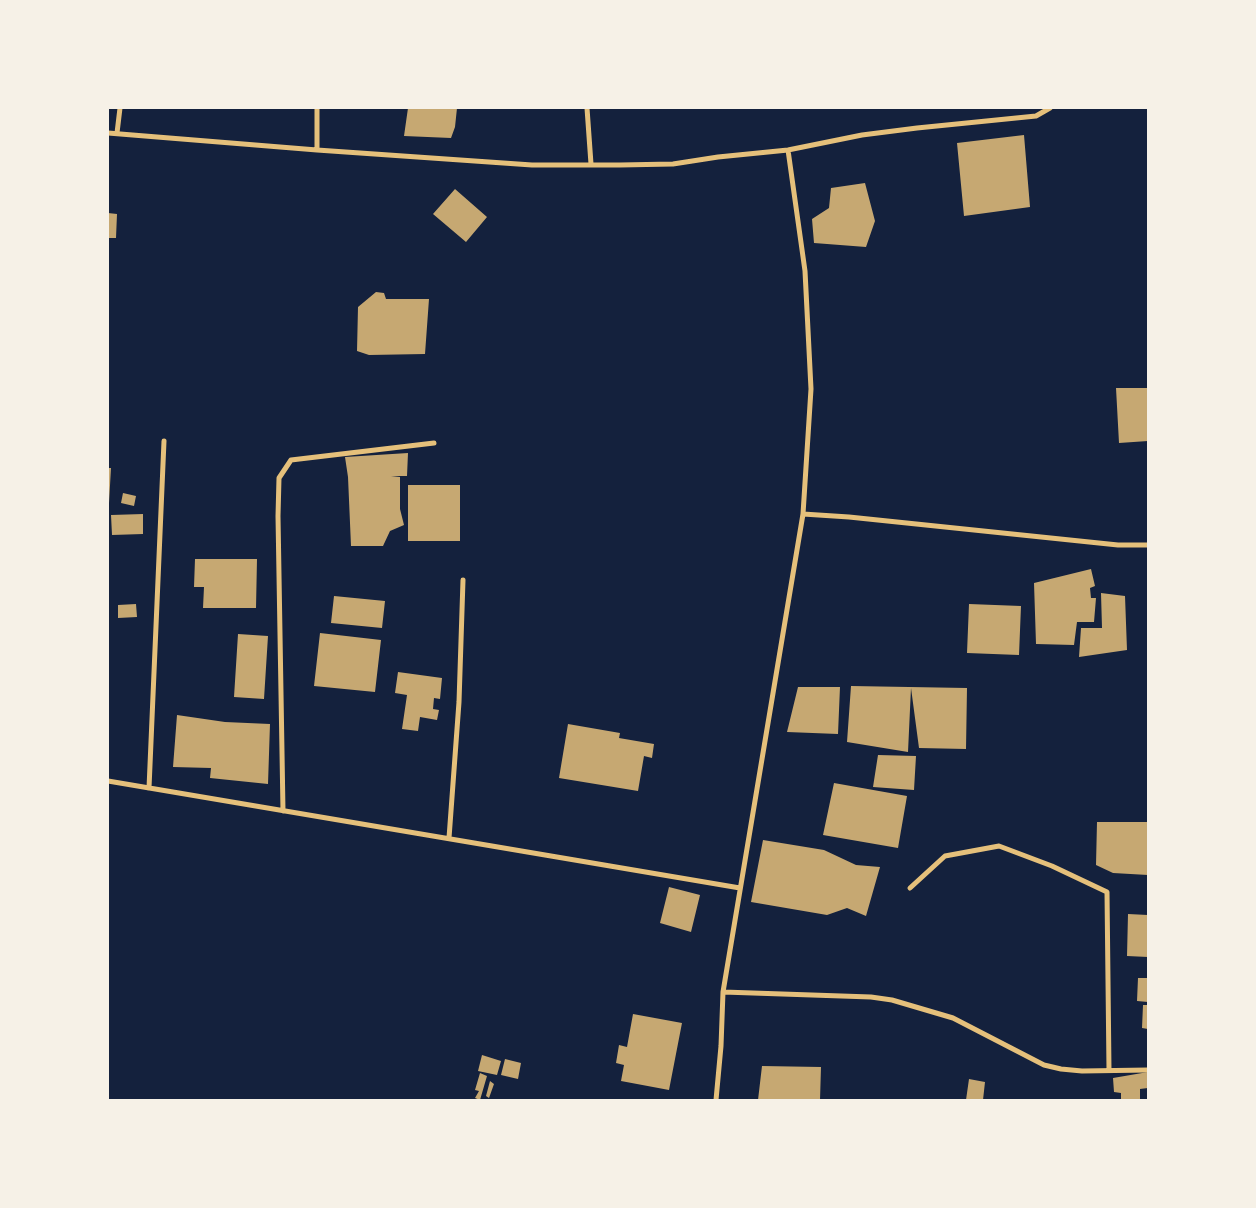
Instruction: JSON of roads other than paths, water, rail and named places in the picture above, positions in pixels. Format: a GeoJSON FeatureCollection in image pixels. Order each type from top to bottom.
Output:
{"type":"FeatureCollection","features":[{"type":"Feature","properties":{"kind":"street"},"geometry":{"type":"LineString","coordinates":[[117,133],[120,108]]}},
{"type":"Feature","properties":{"kind":"street"},"geometry":{"type":"LineString","coordinates":[[316,150],[317,108]]}},
{"type":"Feature","properties":{"kind":"street"},"geometry":{"type":"LineString","coordinates":[[588,108],[591,164]]}},
{"type":"Feature","properties":{"kind":"street"},"geometry":{"type":"LineString","coordinates":[[108,133],[532,166],[673,164],[718,157],[788,150],[862,135],[1036,116],[1050,108]]}},
{"type":"Feature","properties":{"kind":"street"},"geometry":{"type":"LineString","coordinates":[[716,1100],[723,992],[803,514],[811,389],[805,271],[788,150]]}},
{"type":"Feature","properties":{"kind":"street"},"geometry":{"type":"LineString","coordinates":[[149,788],[164,441]]}},
{"type":"Feature","properties":{"kind":"street"},"geometry":{"type":"LineString","coordinates":[[283,811],[279,478],[291,460],[434,443]]}},
{"type":"Feature","properties":{"kind":"street"},"geometry":{"type":"LineString","coordinates":[[803,514],[849,517],[1118,545],[1148,546]]}},
{"type":"Feature","properties":{"kind":"street"},"geometry":{"type":"LineString","coordinates":[[449,838],[459,702],[463,580]]}},
{"type":"Feature","properties":{"kind":"street"},"geometry":{"type":"LineString","coordinates":[[108,781],[740,888]]}},
{"type":"Feature","properties":{"kind":"street"},"geometry":{"type":"LineString","coordinates":[[910,888],[944,856],[1000,846],[1052,866],[1107,892],[1109,1070]]}},
{"type":"Feature","properties":{"kind":"street"},"geometry":{"type":"LineString","coordinates":[[723,992],[871,997],[892,1000],[954,1018],[1044,1065],[1061,1069],[1148,1070]]}}]}
